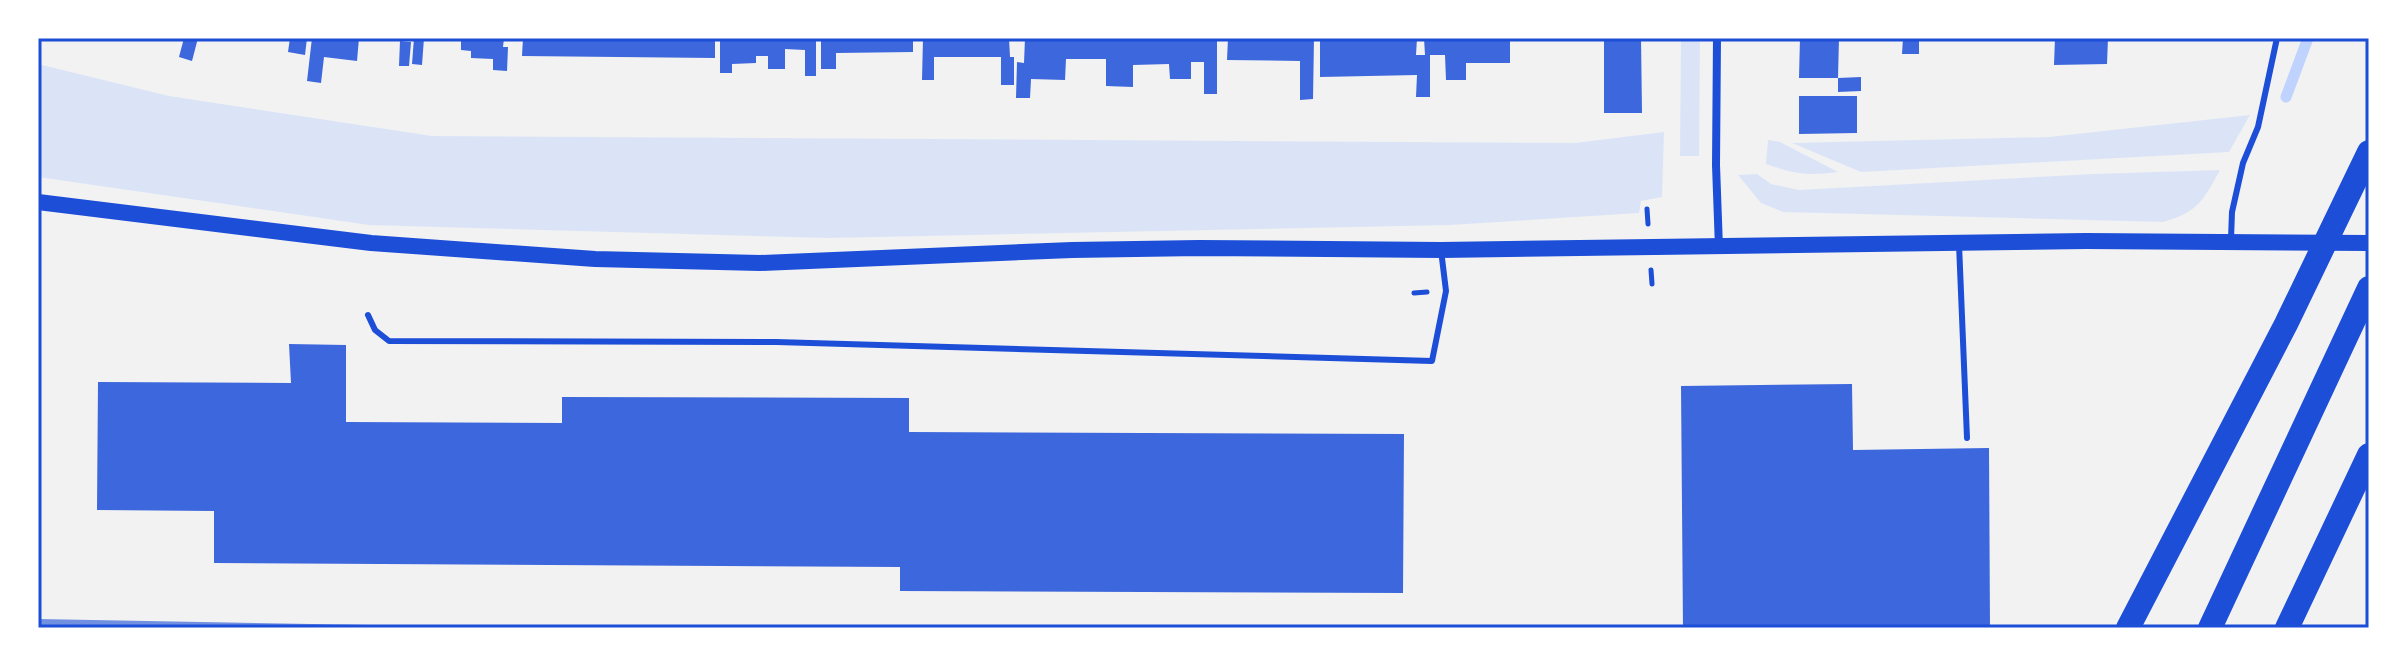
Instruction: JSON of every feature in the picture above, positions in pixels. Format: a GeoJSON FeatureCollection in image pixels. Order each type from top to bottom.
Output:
{"type":"FeatureCollection","features":[{"type":"Feature","properties":{"kind":"highway"},"geometry":{"type":"LineString","coordinates":[[2129,627],[2286,324],[2369,152]]}},
{"type":"Feature","properties":{"kind":"highway"},"geometry":{"type":"LineString","coordinates":[[2210,628],[2369,288]]}},
{"type":"Feature","properties":{"kind":"highway"},"geometry":{"type":"LineString","coordinates":[[2287,628],[2369,455]]}},
{"type":"Feature","properties":{"kind":"main road"},"geometry":{"type":"LineString","coordinates":[[38,202],[371,243],[595,259],[760,263],[1088,249],[1719,248],[2086,241],[2369,243]]}},
{"type":"Feature","properties":{"kind":"street"},"geometry":{"type":"LineString","coordinates":[[1717,38],[1719,248]]}},
{"type":"Feature","properties":{"kind":"lane"},"geometry":{"type":"LineString","coordinates":[[2231,243],[2232,212],[2243,163],[2258,127],[2277,38]]}},
{"type":"Feature","properties":{"kind":"lane"},"geometry":{"type":"LineString","coordinates":[[1959,244],[1967,438]]}},
{"type":"Feature","properties":{"kind":"lane"},"geometry":{"type":"LineString","coordinates":[[368,315],[375,330],[389,341],[776,342],[1432,361],[1446,291],[1441,250]]}},
{"type":"Feature","properties":{"kind":"shaded area"},"geometry":{"type":"Polygon","coordinates":[[[1681,38],[1700,38],[1699,156],[1680,156],[1681,38]]]}},
{"type":"Feature","properties":{"kind":"shaded area"},"geometry":{"type":"Polygon","coordinates":[[[38,64],[169,96],[432,136],[1575,143],[1664,132],[1662,197],[1641,201],[1639,213],[1450,225],[828,238],[369,225],[38,177],[38,64]]]}},
{"type":"Feature","properties":{"kind":"shaded area"},"geometry":{"type":"Polygon","coordinates":[[[2250,115],[2229,152],[1861,172],[1792,143],[2049,137],[2250,115]]]}},
{"type":"Feature","properties":{"kind":"shaded area"},"geometry":{"type":"Polygon","coordinates":[[[1768,140],[1780,142],[1838,172],[1802,173],[1766,164],[1768,140]]]}},
{"type":"Feature","properties":{"kind":"shaded area"},"geometry":{"type":"Polygon","coordinates":[[[2220,170],[2198,204],[2184,214],[2163,222],[1783,212],[1761,203],[1738,175],[1757,174],[1771,184],[1799,190],[2220,170]]]}},
{"type":"Feature","properties":{"kind":"building"},"geometry":{"type":"Polygon","coordinates":[[[184,38],[198,38],[192,61],[179,57],[184,38]]]}},
{"type":"Feature","properties":{"kind":"building"},"geometry":{"type":"Polygon","coordinates":[[[290,38],[307,38],[305,55],[288,52],[290,38]]]}},
{"type":"Feature","properties":{"kind":"building"},"geometry":{"type":"Polygon","coordinates":[[[312,38],[359,38],[357,61],[324,57],[321,83],[307,81],[312,38]]]}},
{"type":"Feature","properties":{"kind":"building"},"geometry":{"type":"Polygon","coordinates":[[[414,38],[424,38],[422,65],[412,64],[414,38]]]}},
{"type":"Feature","properties":{"kind":"building"},"geometry":{"type":"Polygon","coordinates":[[[461,38],[504,38],[503,47],[508,47],[507,71],[493,70],[493,59],[471,58],[471,51],[461,50],[461,38]]]}},
{"type":"Feature","properties":{"kind":"building"},"geometry":{"type":"Polygon","coordinates":[[[523,38],[715,38],[715,58],[522,56],[523,38]]]}},
{"type":"Feature","properties":{"kind":"building"},"geometry":{"type":"Polygon","coordinates":[[[720,38],[816,38],[816,76],[805,76],[805,50],[785,49],[785,69],[768,69],[768,56],[756,56],[756,63],[732,64],[732,73],[720,73],[720,38]]]}},
{"type":"Feature","properties":{"kind":"building"},"geometry":{"type":"Polygon","coordinates":[[[821,38],[913,38],[913,52],[836,53],[836,69],[821,69],[821,38]]]}},
{"type":"Feature","properties":{"kind":"building"},"geometry":{"type":"Polygon","coordinates":[[[923,38],[1009,38],[1010,57],[1014,57],[1014,85],[1001,85],[1001,57],[934,57],[934,80],[922,80],[923,38]]]}},
{"type":"Feature","properties":{"kind":"building"},"geometry":{"type":"Polygon","coordinates":[[[1025,38],[1217,38],[1217,94],[1204,94],[1204,62],[1191,62],[1191,79],[1170,79],[1169,64],[1133,65],[1133,87],[1106,86],[1106,59],[1066,59],[1065,80],[1031,79],[1030,98],[1016,98],[1017,62],[1024,63],[1025,38]]]}},
{"type":"Feature","properties":{"kind":"building"},"geometry":{"type":"Polygon","coordinates":[[[1228,38],[1314,38],[1313,99],[1300,100],[1300,61],[1227,60],[1228,38]]]}},
{"type":"Feature","properties":{"kind":"building"},"geometry":{"type":"Polygon","coordinates":[[[1320,38],[1417,38],[1416,55],[1425,55],[1424,38],[1510,38],[1510,63],[1466,63],[1466,80],[1446,80],[1445,55],[1430,55],[1430,97],[1416,97],[1417,75],[1320,77],[1320,38]]]}},
{"type":"Feature","properties":{"kind":"building"},"geometry":{"type":"Polygon","coordinates":[[[1604,38],[1641,38],[1642,113],[1604,113],[1604,38]]]}},
{"type":"Feature","properties":{"kind":"building"},"geometry":{"type":"Polygon","coordinates":[[[1800,38],[1839,38],[1838,78],[1799,78],[1800,38]]]}},
{"type":"Feature","properties":{"kind":"building"},"geometry":{"type":"Polygon","coordinates":[[[1903,38],[1919,38],[1919,54],[1902,54],[1903,38]]]}},
{"type":"Feature","properties":{"kind":"building"},"geometry":{"type":"Polygon","coordinates":[[[2055,38],[2108,38],[2107,64],[2054,65],[2055,38]]]}},
{"type":"Feature","properties":{"kind":"building"},"geometry":{"type":"Polygon","coordinates":[[[400,41],[411,42],[409,66],[399,66],[400,41]]]}},
{"type":"Feature","properties":{"kind":"building"},"geometry":{"type":"Polygon","coordinates":[[[1861,77],[1861,91],[1838,92],[1838,78],[1861,77]]]}},
{"type":"Feature","properties":{"kind":"building"},"geometry":{"type":"Polygon","coordinates":[[[1799,96],[1857,96],[1857,133],[1799,134],[1799,96]]]}},
{"type":"Feature","properties":{"kind":"building"},"geometry":{"type":"Polygon","coordinates":[[[289,344],[346,345],[346,422],[562,423],[562,397],[909,398],[909,432],[1404,434],[1403,593],[900,591],[900,567],[214,563],[214,511],[97,510],[98,382],[291,383],[289,344]]]}},
{"type":"Feature","properties":{"kind":"building"},"geometry":{"type":"Polygon","coordinates":[[[1852,384],[1853,450],[1989,448],[1990,628],[1683,628],[1681,386],[1852,384]]]}},
{"type":"Feature","properties":{"kind":"waterway"},"geometry":{"type":"LineString","coordinates":[[2286,97],[2308,38]]}},
{"type":"Feature","properties":{"kind":"railway"},"geometry":{"type":"LineString","coordinates":[[38,622],[370,628]]}}]}
